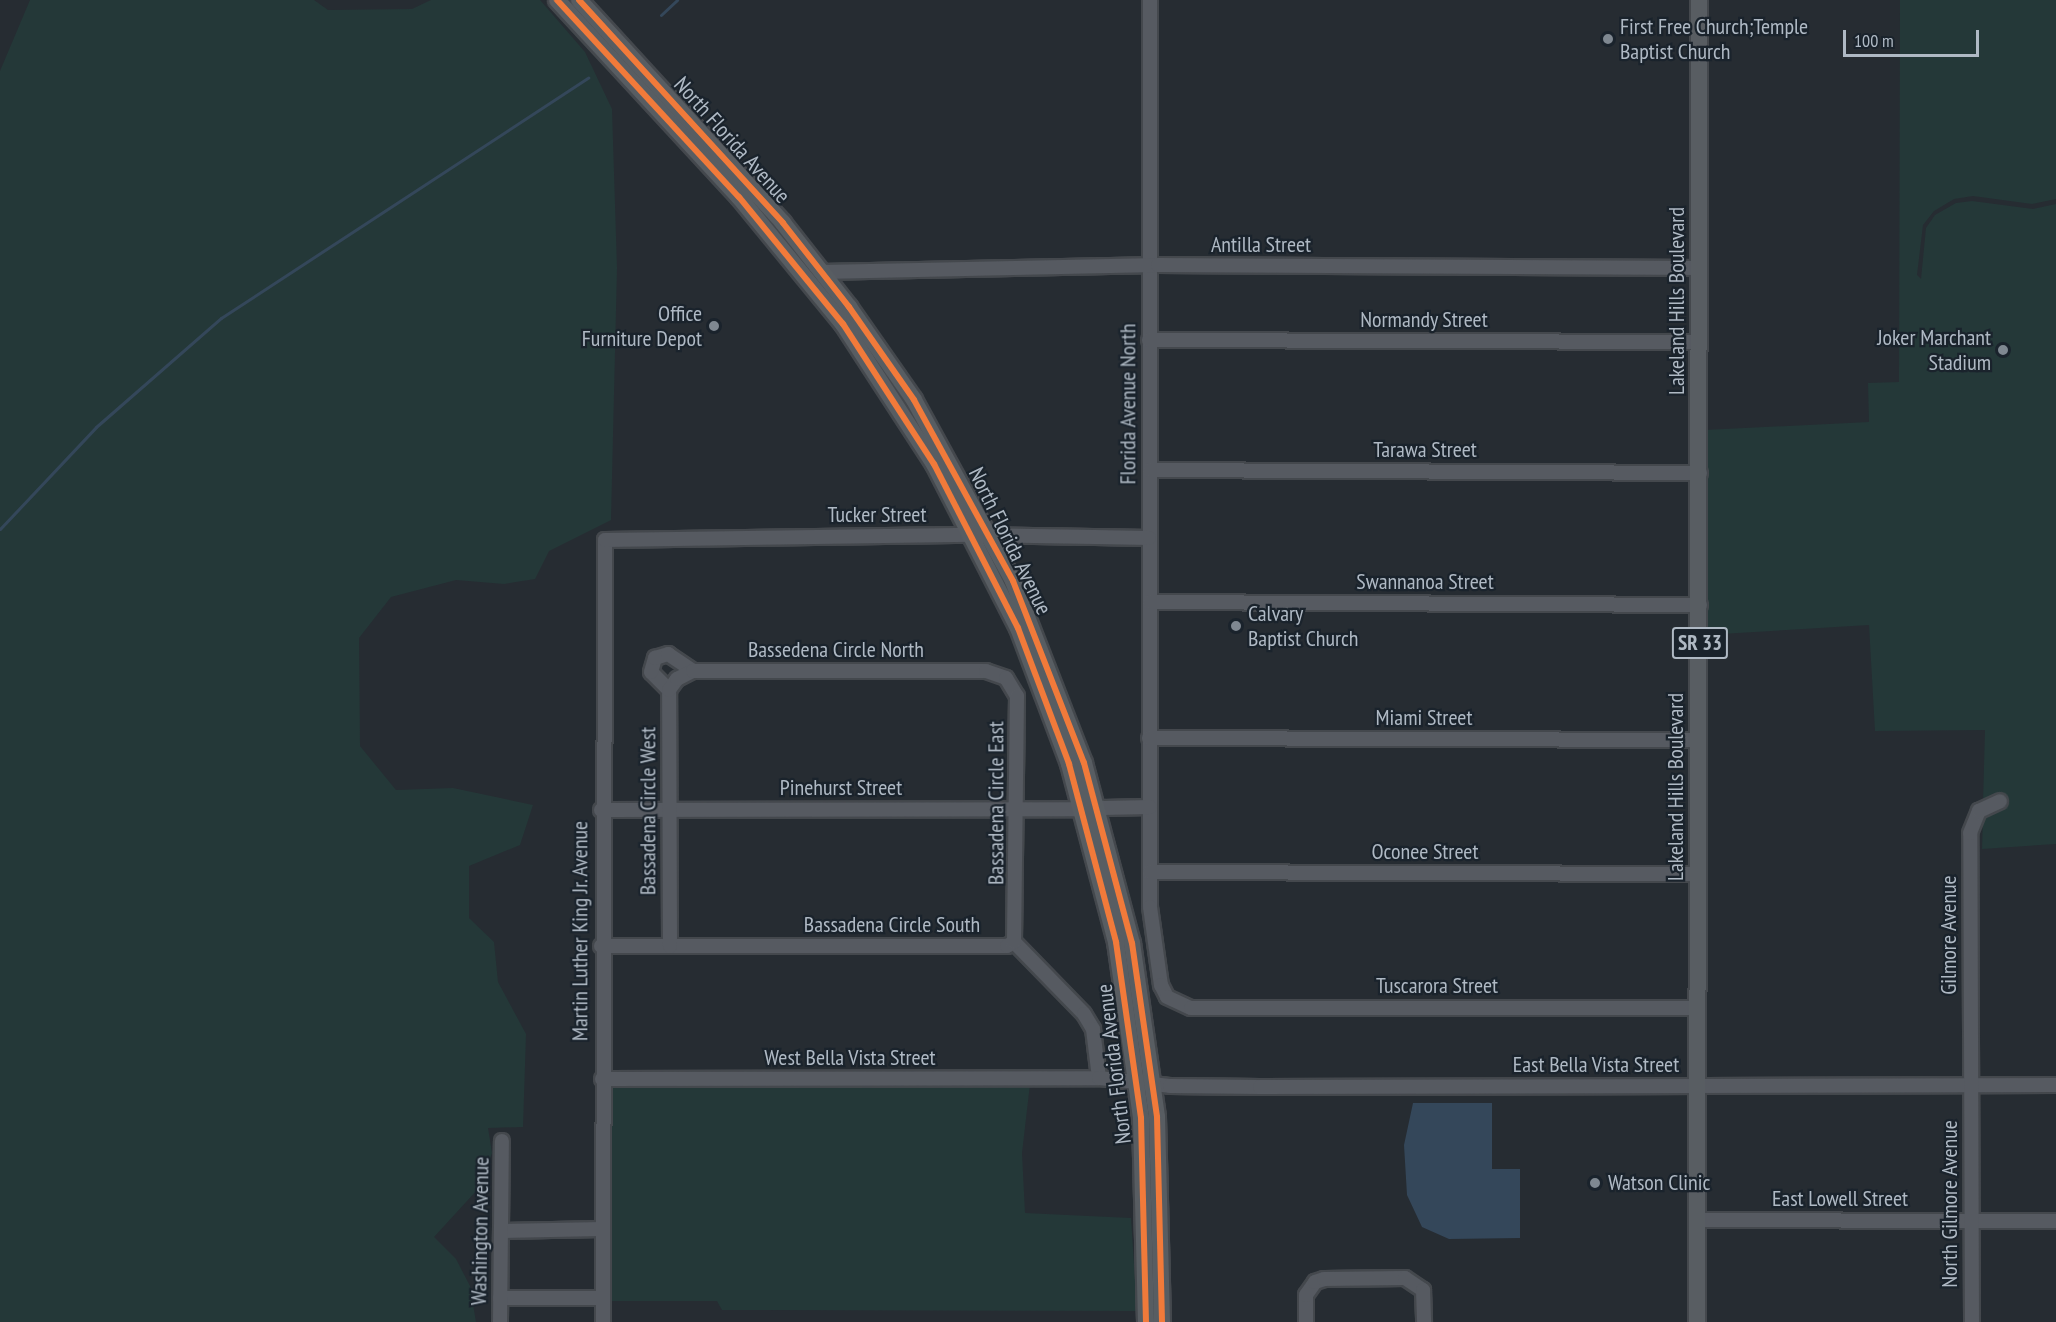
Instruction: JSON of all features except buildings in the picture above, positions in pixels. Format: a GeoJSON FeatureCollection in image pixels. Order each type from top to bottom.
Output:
{"type":"FeatureCollection","features":[{"type":"Feature","properties":{"kind":"main road","name":"North Florida Avenue"},"geometry":{"type":"LineString","coordinates":[[557,0],[761,222],[871,365],[934,464],[973,535],[1036,674],[1090,808]]}},
{"type":"Feature","properties":{"kind":"main road"},"geometry":{"type":"LineString","coordinates":[[563,0],[639,77],[652,79]]}},
{"type":"Feature","properties":{"kind":"main road","name":"North Florida Avenue"},"geometry":{"type":"LineString","coordinates":[[579,0],[748,184],[822,272],[861,324],[914,400],[991,535],[1051,671],[1090,808],[1145,1082],[1161,1184],[1162,1322]]}},
{"type":"Feature","properties":{"kind":"main road","name":"Lakeland Hills Boulevard"},"geometry":{"type":"LineString","coordinates":[[1696,1322],[1700,604],[1699,0]]}},
{"type":"Feature","properties":{"kind":"main road"},"geometry":{"type":"LineString","coordinates":[[651,102],[669,109],[732,176],[748,184]]}},
{"type":"Feature","properties":{"kind":"main road"},"geometry":{"type":"LineString","coordinates":[[761,222],[781,235],[851,321],[861,324]]}},
{"type":"Feature","properties":{"kind":"main road","name":"North Florida Avenue"},"geometry":{"type":"LineString","coordinates":[[1145,1082],[1146,1322]]}},
{"type":"Feature","properties":{"kind":"street","name":"Florida Avenue North"},"geometry":{"type":"LineString","coordinates":[[1150,0],[1150,807]]}},
{"type":"Feature","properties":{"kind":"street","name":"Antilla Street"},"geometry":{"type":"LineString","coordinates":[[822,272],[1149,268],[1700,268]]}},
{"type":"Feature","properties":{"kind":"street","name":"Normandy Street"},"geometry":{"type":"LineString","coordinates":[[1149,340],[1699,342]]}},
{"type":"Feature","properties":{"kind":"street","name":"Tarawa Street"},"geometry":{"type":"LineString","coordinates":[[1150,470],[1700,473]]}},
{"type":"Feature","properties":{"kind":"street","name":"Tucker Street"},"geometry":{"type":"LineString","coordinates":[[605,540],[973,535],[1149,538]]}},
{"type":"Feature","properties":{"kind":"street","name":"Martin Luther King Jr. Avenue"},"geometry":{"type":"LineString","coordinates":[[603,1322],[601,810],[605,540]]}},
{"type":"Feature","properties":{"kind":"street","name":"Swannanoa Street"},"geometry":{"type":"LineString","coordinates":[[1150,602],[1700,604]]}},
{"type":"Feature","properties":{"kind":"street"},"geometry":{"type":"LineString","coordinates":[[673,685],[651,672],[655,658],[668,654],[693,671]]}},
{"type":"Feature","properties":{"kind":"street","name":"Bassedena Circle North"},"geometry":{"type":"LineString","coordinates":[[673,685],[693,671],[996,672]]}},
{"type":"Feature","properties":{"kind":"street","name":"Bassadena Circle East"},"geometry":{"type":"LineString","coordinates":[[996,672],[1010,681],[1017,696],[1014,942]]}},
{"type":"Feature","properties":{"kind":"street","name":"Bassadena Circle West"},"geometry":{"type":"LineString","coordinates":[[670,946],[669,809],[673,685]]}},
{"type":"Feature","properties":{"kind":"street","name":"Miami Street"},"geometry":{"type":"LineString","coordinates":[[1149,738],[1699,740]]}},
{"type":"Feature","properties":{"kind":"street","name":"Gilmore Avenue"},"geometry":{"type":"LineString","coordinates":[[1970,1085],[1970,832],[1978,812],[2000,801]]}},
{"type":"Feature","properties":{"kind":"street","name":"Pinehurst Street"},"geometry":{"type":"LineString","coordinates":[[601,810],[1150,807]]}},
{"type":"Feature","properties":{"kind":"street"},"geometry":{"type":"LineString","coordinates":[[1150,807],[1150,872]]}},
{"type":"Feature","properties":{"kind":"street","name":"Oconee Street"},"geometry":{"type":"LineString","coordinates":[[1150,872],[1699,874]]}},
{"type":"Feature","properties":{"kind":"street","name":"Tuscarora Street"},"geometry":{"type":"LineString","coordinates":[[1150,872],[1151,919],[1161,985],[1167,997],[1177,1004],[1191,1008],[1697,1008]]}},
{"type":"Feature","properties":{"kind":"street"},"geometry":{"type":"LineString","coordinates":[[1014,942],[1093,1029],[1099,1078]]}},
{"type":"Feature","properties":{"kind":"street","name":"Bassadena Circle South"},"geometry":{"type":"LineString","coordinates":[[602,946],[1007,946],[1014,942]]}},
{"type":"Feature","properties":{"kind":"street","name":"West Bella Vista Street"},"geometry":{"type":"LineString","coordinates":[[602,1079],[1099,1078],[1145,1082]]}},
{"type":"Feature","properties":{"kind":"street","name":"East Bella Vista Street"},"geometry":{"type":"LineString","coordinates":[[1145,1082],[1260,1087],[2056,1085]]}},
{"type":"Feature","properties":{"kind":"street","name":"North Gilmore Avenue"},"geometry":{"type":"LineString","coordinates":[[1970,1085],[1972,1322]]}},
{"type":"Feature","properties":{"kind":"street","name":"Washington Avenue"},"geometry":{"type":"LineString","coordinates":[[500,1322],[498,1240],[502,1231],[502,1141]]}},
{"type":"Feature","properties":{"kind":"street","name":"East Lowell Street"},"geometry":{"type":"LineString","coordinates":[[1696,1220],[2056,1221]]}},
{"type":"Feature","properties":{"kind":"street"},"geometry":{"type":"LineString","coordinates":[[502,1231],[602,1229]]}},
{"type":"Feature","properties":{"kind":"street"},"geometry":{"type":"LineString","coordinates":[[1306,1322],[1306,1295],[1313,1284],[1324,1279],[1393,1278],[1419,1284],[1423,1290],[1424,1322]]}},
{"type":"Feature","properties":{"kind":"street"},"geometry":{"type":"LineString","coordinates":[[500,1299],[603,1299]]}},
{"type":"Feature","properties":{"kind":"green space"},"geometry":{"type":"Polygon","coordinates":[[[30,0],[314,0],[328,10],[412,9],[431,0],[540,0],[585,52],[612,109],[617,268],[611,520],[549,551],[535,579],[504,584],[456,580],[391,597],[359,638],[360,746],[396,790],[453,788],[533,805],[520,845],[469,866],[469,918],[494,942],[498,982],[526,1034],[523,1127],[488,1128],[492,1153],[478,1189],[434,1237],[456,1259],[470,1286],[476,1322],[0,1322],[0,71],[30,0]]]}},
{"type":"Feature","properties":{"kind":"green space"},"geometry":{"type":"Polygon","coordinates":[[[1900,0],[2056,0],[2056,199],[2032,204],[1973,196],[1954,199],[1934,211],[1923,225],[1917,275],[1921,279],[1926,228],[1935,215],[1956,203],[1972,201],[2033,209],[2056,204],[2056,844],[1982,849],[1983,815],[2006,804],[2003,794],[1983,803],[1985,730],[1875,731],[1869,625],[1704,635],[1704,430],[1869,422],[1868,383],[1899,382],[1900,0]]]}},
{"type":"Feature","properties":{"kind":"green space"},"geometry":{"type":"Polygon","coordinates":[[[607,1084],[1030,1084],[1022,1153],[1025,1213],[1131,1218],[1137,1311],[722,1310],[717,1301],[607,1301],[607,1084]]]}},
{"type":"Feature","properties":{"kind":"water"},"geometry":{"type":"Polygon","coordinates":[[[1413,1103],[1492,1103],[1492,1169],[1520,1169],[1520,1238],[1449,1239],[1422,1227],[1407,1195],[1404,1145],[1413,1103]]]}},
{"type":"Feature","properties":{"kind":"waterway"},"geometry":{"type":"LineString","coordinates":[[661,15],[677,0]]}},
{"type":"Feature","properties":{"kind":"waterway"},"geometry":{"type":"LineString","coordinates":[[0,529],[96,427],[221,318],[588,78]]}},
{"type":"Feature","properties":{"kind":"cycle path"},"geometry":{"type":"LineString","coordinates":[[557,0],[739,197],[843,324],[934,464],[1018,628],[1069,764],[1116,942],[1141,1118],[1146,1322]]}},
{"type":"Feature","properties":{"kind":"cycle path"},"geometry":{"type":"LineString","coordinates":[[579,0],[783,223],[849,307],[914,400],[1013,581],[1084,763],[1132,943],[1157,1117],[1162,1322]]}},
{"type":"Feature","properties":{"kind":"place","name":"First Free Church;Temple Baptist Church"},"geometry":{"type":"Point","coordinates":[1608,39]}},
{"type":"Feature","properties":{"kind":"place","name":"Office Furniture Depot"},"geometry":{"type":"Point","coordinates":[714,326]}},
{"type":"Feature","properties":{"kind":"place","name":"Joker Marchant Stadium"},"geometry":{"type":"Point","coordinates":[2003,350]}},
{"type":"Feature","properties":{"kind":"place","name":"Calvary Baptist Church"},"geometry":{"type":"Point","coordinates":[1236,626]}},
{"type":"Feature","properties":{"kind":"place","name":"Watson Clinic"},"geometry":{"type":"Point","coordinates":[1595,1183]}}]}
